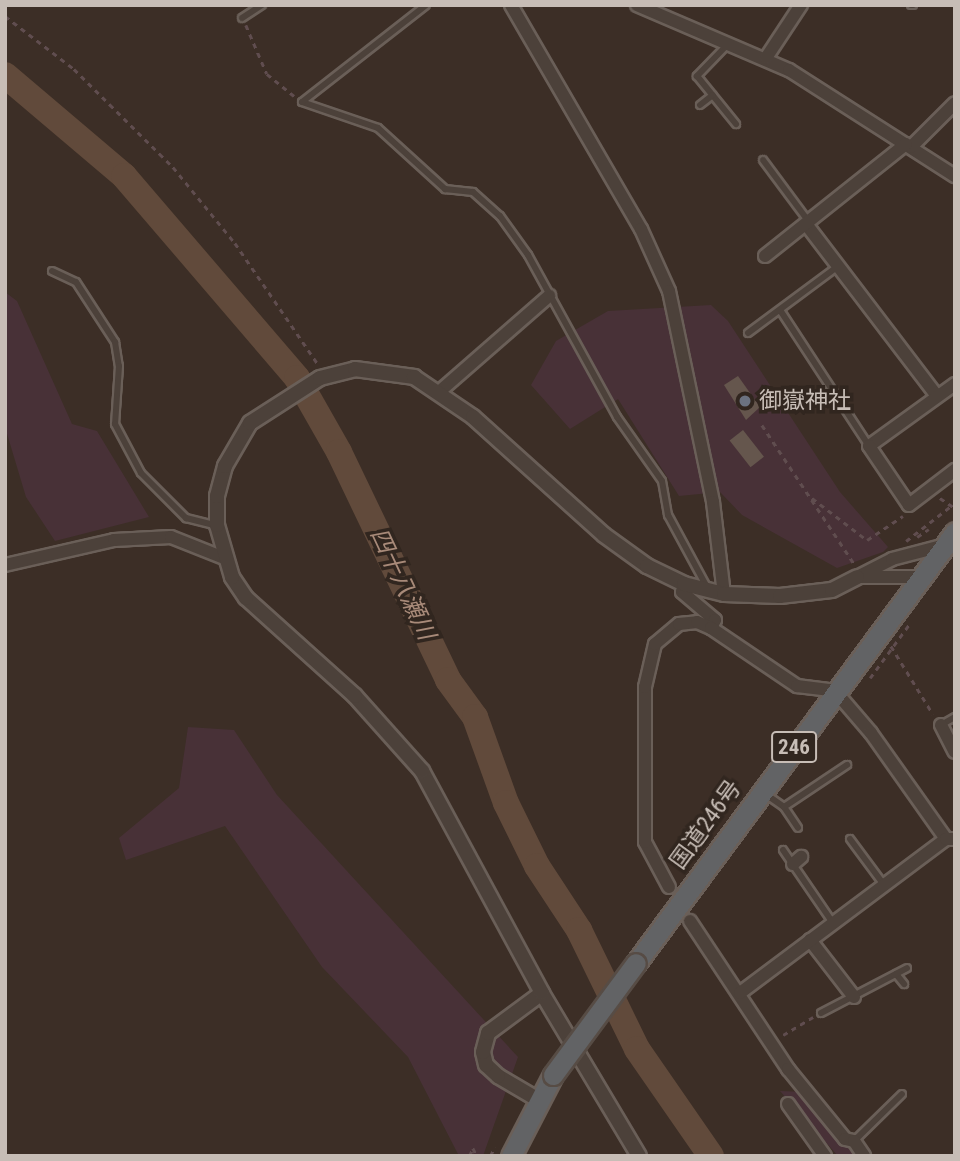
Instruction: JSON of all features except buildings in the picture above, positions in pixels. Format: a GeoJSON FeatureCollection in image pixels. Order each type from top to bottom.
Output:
{"type":"FeatureCollection","features":[{"type":"Feature","properties":{"kind":"highway","name":"国道246号"},"geometry":{"type":"LineString","coordinates":[[511,1156],[537,1099],[553,1075],[948,539]]}},
{"type":"Feature","properties":{"kind":"street"},"geometry":{"type":"LineString","coordinates":[[511,5],[641,229],[669,291],[713,502],[724,594]]}},
{"type":"Feature","properties":{"kind":"street"},"geometry":{"type":"LineString","coordinates":[[766,58],[802,5]]}},
{"type":"Feature","properties":{"kind":"street"},"geometry":{"type":"LineString","coordinates":[[640,6],[766,58],[955,176]]}},
{"type":"Feature","properties":{"kind":"street"},"geometry":{"type":"LineString","coordinates":[[765,256],[908,146],[955,103]]}},
{"type":"Feature","properties":{"kind":"street"},"geometry":{"type":"LineString","coordinates":[[807,223],[837,267],[937,396]]}},
{"type":"Feature","properties":{"kind":"street"},"geometry":{"type":"LineString","coordinates":[[440,391],[549,296]]}},
{"type":"Feature","properties":{"kind":"street"},"geometry":{"type":"LineString","coordinates":[[639,1156],[542,993],[450,815],[422,772],[355,696],[246,598],[225,558],[217,525],[217,496],[225,466],[250,423],[323,377],[355,369],[380,371],[414,377],[440,391],[604,535],[647,566],[684,584],[724,594],[804,595],[832,590],[892,559],[948,539]]}},
{"type":"Feature","properties":{"kind":"street"},"geometry":{"type":"LineString","coordinates":[[955,384],[869,446],[909,505],[955,470]]}},
{"type":"Feature","properties":{"kind":"street"},"geometry":{"type":"LineString","coordinates":[[5,565],[114,540],[172,537],[225,558]]}},
{"type":"Feature","properties":{"kind":"street"},"geometry":{"type":"LineString","coordinates":[[860,576],[917,578]]}},
{"type":"Feature","properties":{"kind":"street"},"geometry":{"type":"LineString","coordinates":[[684,584],[681,592],[715,620],[711,628]]}},
{"type":"Feature","properties":{"kind":"street"},"geometry":{"type":"LineString","coordinates":[[669,887],[645,842],[645,688],[655,644],[679,624],[697,622],[711,628],[797,686],[835,691],[871,733],[950,839],[740,993]]}},
{"type":"Feature","properties":{"kind":"street"},"geometry":{"type":"LineString","coordinates":[[942,725],[942,735],[955,752]]}},
{"type":"Feature","properties":{"kind":"street"},"geometry":{"type":"LineString","coordinates":[[690,921],[771,1042],[845,1139],[854,1141],[864,1156]]}},
{"type":"Feature","properties":{"kind":"street"},"geometry":{"type":"LineString","coordinates":[[810,940],[854,996]]}},
{"type":"Feature","properties":{"kind":"street"},"geometry":{"type":"LineString","coordinates":[[537,1099],[498,1076],[486,1065],[483,1052],[488,1033],[542,993]]}},
{"type":"Feature","properties":{"kind":"street"},"geometry":{"type":"LineString","coordinates":[[788,1104],[825,1156]]}},
{"type":"Feature","properties":{"kind":"lane"},"geometry":{"type":"LineString","coordinates":[[242,18],[262,5]]}},
{"type":"Feature","properties":{"kind":"lane"},"geometry":{"type":"LineString","coordinates":[[302,102],[426,5]]}},
{"type":"Feature","properties":{"kind":"lane"},"geometry":{"type":"LineString","coordinates":[[730,42],[697,76],[736,124]]}},
{"type":"Feature","properties":{"kind":"lane"},"geometry":{"type":"LineString","coordinates":[[700,105],[713,95]]}},
{"type":"Feature","properties":{"kind":"lane"},"geometry":{"type":"LineString","coordinates":[[302,102],[378,128],[445,189],[473,192],[500,216],[549,296],[617,417],[662,481],[668,515],[708,590]]}},
{"type":"Feature","properties":{"kind":"lane"},"geometry":{"type":"LineString","coordinates":[[763,160],[807,223]]}},
{"type":"Feature","properties":{"kind":"lane"},"geometry":{"type":"LineString","coordinates":[[748,333],[837,267]]}},
{"type":"Feature","properties":{"kind":"lane"},"geometry":{"type":"LineString","coordinates":[[52,271],[76,282],[115,342],[119,366],[115,424],[141,473],[186,518],[217,525]]}},
{"type":"Feature","properties":{"kind":"lane"},"geometry":{"type":"LineString","coordinates":[[780,310],[869,446]]}},
{"type":"Feature","properties":{"kind":"lane"},"geometry":{"type":"LineString","coordinates":[[942,725],[955,716]]}},
{"type":"Feature","properties":{"kind":"lane"},"geometry":{"type":"LineString","coordinates":[[784,807],[847,765]]}},
{"type":"Feature","properties":{"kind":"lane"},"geometry":{"type":"LineString","coordinates":[[761,791],[784,807],[798,828]]}},
{"type":"Feature","properties":{"kind":"lane"},"geometry":{"type":"LineString","coordinates":[[850,839],[884,885]]}},
{"type":"Feature","properties":{"kind":"lane"},"geometry":{"type":"LineString","coordinates":[[783,850],[797,861],[833,923]]}},
{"type":"Feature","properties":{"kind":"lane"},"geometry":{"type":"LineString","coordinates":[[821,1013],[907,968]]}},
{"type":"Feature","properties":{"kind":"lane"},"geometry":{"type":"LineString","coordinates":[[896,974],[904,984]]}},
{"type":"Feature","properties":{"kind":"lane"},"geometry":{"type":"LineString","coordinates":[[854,1141],[902,1094]]}},
{"type":"Feature","properties":{"kind":"path"},"geometry":{"type":"LineString","coordinates":[[5,16],[74,69],[173,167],[235,243],[323,377]]}},
{"type":"Feature","properties":{"kind":"path"},"geometry":{"type":"LineString","coordinates":[[242,18],[267,75],[302,102]]}},
{"type":"Feature","properties":{"kind":"path"},"geometry":{"type":"LineString","coordinates":[[762,425],[860,576]]}},
{"type":"Feature","properties":{"kind":"path"},"geometry":{"type":"LineString","coordinates":[[905,538],[953,507],[935,495]]}},
{"type":"Feature","properties":{"kind":"path"},"geometry":{"type":"LineString","coordinates":[[809,496],[867,540],[912,510]]}},
{"type":"Feature","properties":{"kind":"path"},"geometry":{"type":"LineString","coordinates":[[908,543],[929,529]]}},
{"type":"Feature","properties":{"kind":"path"},"geometry":{"type":"LineString","coordinates":[[865,683],[895,649],[913,619]]}},
{"type":"Feature","properties":{"kind":"path"},"geometry":{"type":"LineString","coordinates":[[895,649],[942,725]]}},
{"type":"Feature","properties":{"kind":"path"},"geometry":{"type":"LineString","coordinates":[[771,1042],[821,1013]]}},
{"type":"Feature","properties":{"kind":"path"},"geometry":{"type":"LineString","coordinates":[[469,1156],[473,1148],[477,1156]]}},
{"type":"Feature","properties":{"kind":"shaded area"},"geometry":{"type":"Polygon","coordinates":[[[5,292],[17,301],[72,424],[97,431],[149,517],[55,541],[26,497],[5,427],[5,292]]]}},
{"type":"Feature","properties":{"kind":"shaded area"},"geometry":{"type":"Polygon","coordinates":[[[711,305],[728,321],[840,492],[888,547],[883,552],[837,568],[742,515],[720,492],[679,496],[618,399],[570,429],[531,385],[556,341],[608,311],[711,305]]]}},
{"type":"Feature","properties":{"kind":"shaded area"},"geometry":{"type":"Polygon","coordinates":[[[188,727],[234,730],[277,795],[518,1057],[483,1156],[459,1156],[408,1057],[322,967],[225,826],[126,860],[119,838],[179,788],[188,727]]]}},
{"type":"Feature","properties":{"kind":"shaded area"},"geometry":{"type":"Polygon","coordinates":[[[780,1091],[806,1092],[857,1156],[838,1156],[780,1091]]]}},
{"type":"Feature","properties":{"kind":"waterway","name":"四十八瀬川"},"geometry":{"type":"LineString","coordinates":[[5,75],[124,176],[297,378],[339,452],[448,680],[475,717],[506,803],[537,866],[579,930],[637,1049],[711,1156]]}},
{"type":"Feature","properties":{"kind":"place","name":"御嶽神社"},"geometry":{"type":"Point","coordinates":[745,401]}}]}
